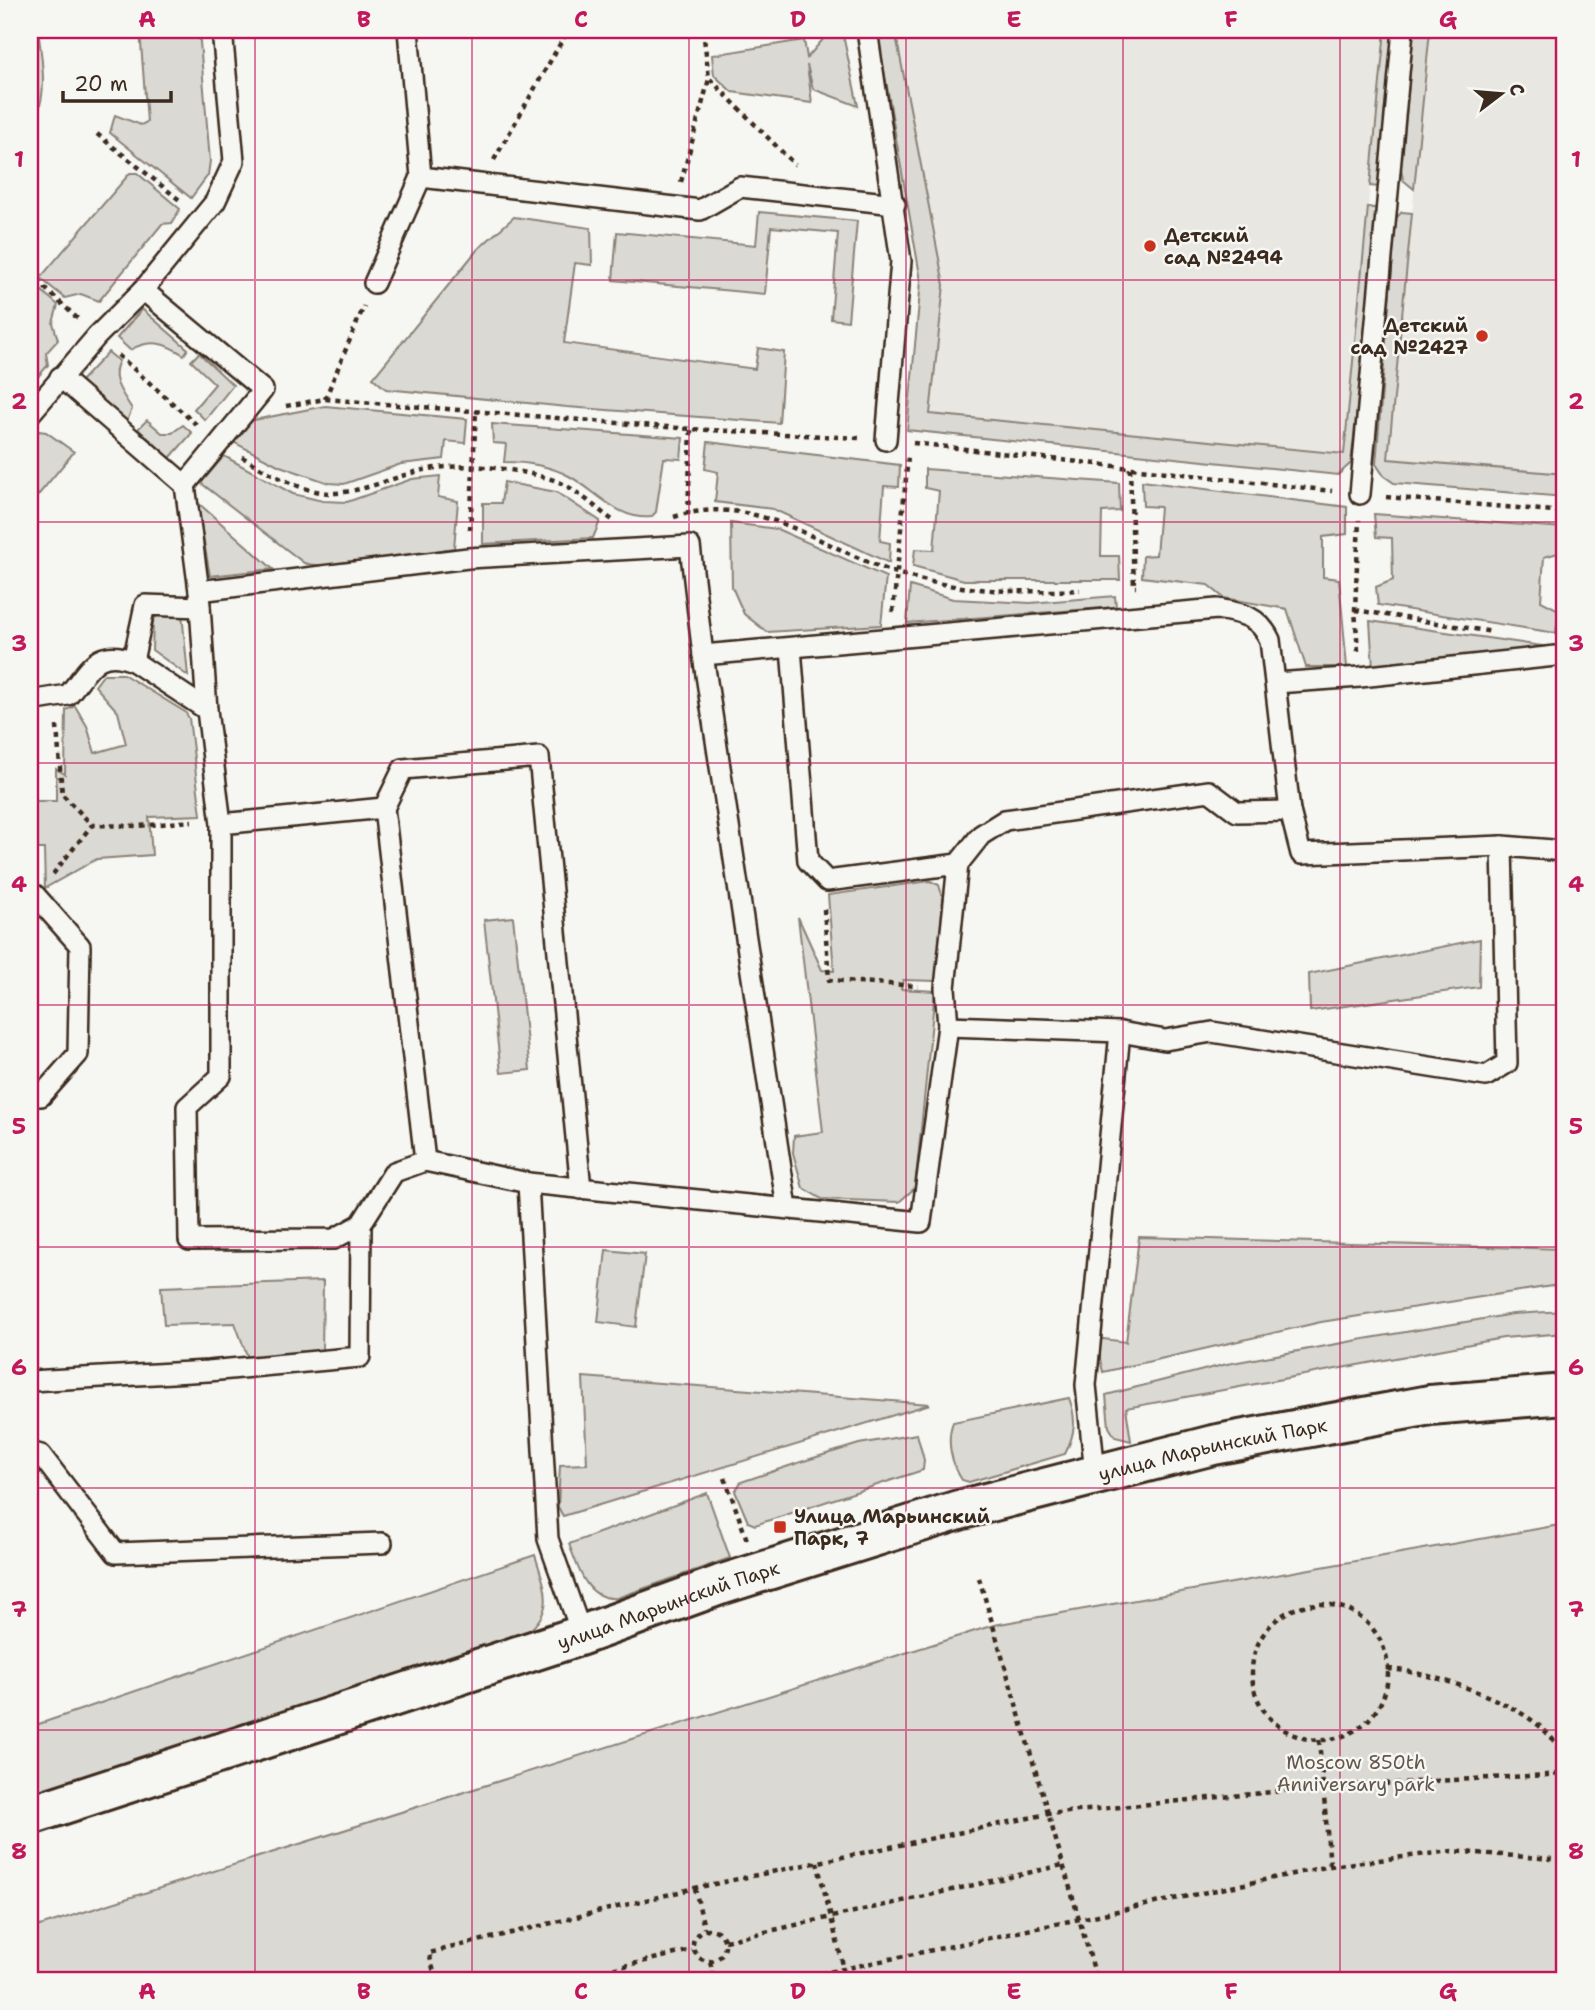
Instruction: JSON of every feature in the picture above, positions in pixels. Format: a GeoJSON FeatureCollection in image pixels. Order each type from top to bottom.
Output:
{"type":"FeatureCollection","features":[{"type":"Feature","properties":{"kind":"main road","name":"улица Марьинский Парк"},"geometry":{"type":"LineString","coordinates":[[30,1815],[582,1634],[720,1585],[959,1510],[1095,1473],[1213,1445],[1430,1405],[1565,1394]]}},
{"type":"Feature","properties":{"kind":"lane"},"geometry":{"type":"LineString","coordinates":[[30,414],[60,377],[143,290],[215,202],[234,161],[222,30]]}},
{"type":"Feature","properties":{"kind":"lane"},"geometry":{"type":"LineString","coordinates":[[374,283],[421,177],[408,30]]}},
{"type":"Feature","properties":{"kind":"lane"},"geometry":{"type":"LineString","coordinates":[[867,30],[895,204],[901,261],[886,440]]}},
{"type":"Feature","properties":{"kind":"lane"},"geometry":{"type":"LineString","coordinates":[[1360,494],[1403,30]]}},
{"type":"Feature","properties":{"kind":"lane"},"geometry":{"type":"LineString","coordinates":[[421,177],[700,210],[740,187],[895,204]]}},
{"type":"Feature","properties":{"kind":"lane"},"geometry":{"type":"LineString","coordinates":[[143,290],[263,390],[221,445],[185,485]]}},
{"type":"Feature","properties":{"kind":"lane"},"geometry":{"type":"LineString","coordinates":[[60,377],[185,485],[221,821],[221,1076],[187,1107],[190,1240],[334,1239],[361,1224],[394,1172],[425,1161],[528,1183],[921,1222],[948,1026],[945,988],[958,864],[981,835],[1005,820],[1209,791],[1237,812],[1290,811]]}},
{"type":"Feature","properties":{"kind":"lane"},"geometry":{"type":"LineString","coordinates":[[133,661],[145,605],[468,558],[690,545],[703,655],[787,1208]]}},
{"type":"Feature","properties":{"kind":"lane"},"geometry":{"type":"LineString","coordinates":[[703,655],[889,641],[1217,609],[1247,614],[1263,625],[1270,640],[1290,811],[1301,854],[1502,846],[1565,851]]}},
{"type":"Feature","properties":{"kind":"lane"},"geometry":{"type":"LineString","coordinates":[[791,648],[808,861],[828,881],[958,864]]}},
{"type":"Feature","properties":{"kind":"lane"},"geometry":{"type":"LineString","coordinates":[[30,701],[68,695],[98,659],[116,654],[133,661],[207,710]]}},
{"type":"Feature","properties":{"kind":"lane"},"geometry":{"type":"LineString","coordinates":[[1276,683],[1565,656]]}},
{"type":"Feature","properties":{"kind":"lane"},"geometry":{"type":"LineString","coordinates":[[425,1161],[384,808],[402,769],[539,757],[581,1189]]}},
{"type":"Feature","properties":{"kind":"lane"},"geometry":{"type":"LineString","coordinates":[[221,821],[384,808]]}},
{"type":"Feature","properties":{"kind":"lane"},"geometry":{"type":"LineString","coordinates":[[948,1026],[1120,1032],[1165,1040],[1212,1032],[1486,1076],[1507,1063],[1502,846]]}},
{"type":"Feature","properties":{"kind":"lane"},"geometry":{"type":"LineString","coordinates":[[30,1096],[41,1096],[78,1054],[80,946],[33,895]]}},
{"type":"Feature","properties":{"kind":"lane"},"geometry":{"type":"LineString","coordinates":[[1095,1473],[1086,1385],[1120,1032]]}},
{"type":"Feature","properties":{"kind":"lane"},"geometry":{"type":"LineString","coordinates":[[528,1183],[548,1539],[582,1634]]}},
{"type":"Feature","properties":{"kind":"lane"},"geometry":{"type":"LineString","coordinates":[[30,1381],[208,1371],[360,1357],[361,1224]]}},
{"type":"Feature","properties":{"kind":"lane"},"geometry":{"type":"LineString","coordinates":[[30,1452],[41,1455],[116,1553],[382,1543]]}},
{"type":"Feature","properties":{"kind":"path"},"geometry":{"type":"LineString","coordinates":[[481,182],[568,30]]}},
{"type":"Feature","properties":{"kind":"path"},"geometry":{"type":"LineString","coordinates":[[675,206],[709,78],[703,30]]}},
{"type":"Feature","properties":{"kind":"path"},"geometry":{"type":"LineString","coordinates":[[709,78],[824,195]]}},
{"type":"Feature","properties":{"kind":"path"},"geometry":{"type":"LineString","coordinates":[[97,134],[202,217]]}},
{"type":"Feature","properties":{"kind":"path"},"geometry":{"type":"LineString","coordinates":[[30,274],[97,337],[221,445],[284,479],[329,493],[349,492],[422,470],[474,467],[549,478],[584,497],[613,520],[624,523]]}},
{"type":"Feature","properties":{"kind":"path"},"geometry":{"type":"LineString","coordinates":[[325,399],[374,283]]}},
{"type":"Feature","properties":{"kind":"path"},"geometry":{"type":"LineString","coordinates":[[468,558],[476,410]]}},
{"type":"Feature","properties":{"kind":"path"},"geometry":{"type":"LineString","coordinates":[[690,545],[688,512],[691,429]]}},
{"type":"Feature","properties":{"kind":"path"},"geometry":{"type":"LineString","coordinates":[[889,641],[899,574],[910,443]]}},
{"type":"Feature","properties":{"kind":"path"},"geometry":{"type":"LineString","coordinates":[[1130,468],[1134,587]]}},
{"type":"Feature","properties":{"kind":"path"},"geometry":{"type":"LineString","coordinates":[[1360,494],[1355,610],[1360,677]]}},
{"type":"Feature","properties":{"kind":"path"},"geometry":{"type":"LineString","coordinates":[[667,519],[705,509],[770,517],[899,574],[955,588],[1029,593],[1081,590]]}},
{"type":"Feature","properties":{"kind":"path"},"geometry":{"type":"LineString","coordinates":[[1121,588],[1146,587]]}},
{"type":"Feature","properties":{"kind":"path"},"geometry":{"type":"LineString","coordinates":[[1355,610],[1500,634]]}},
{"type":"Feature","properties":{"kind":"path"},"geometry":{"type":"LineString","coordinates":[[55,697],[62,794],[92,825],[139,826],[221,821]]}},
{"type":"Feature","properties":{"kind":"path"},"geometry":{"type":"LineString","coordinates":[[33,895],[92,825]]}},
{"type":"Feature","properties":{"kind":"path"},"geometry":{"type":"LineString","coordinates":[[828,881],[823,896],[829,980],[945,988]]}},
{"type":"Feature","properties":{"kind":"path"},"geometry":{"type":"LineString","coordinates":[[979,1578],[1097,1980]]}},
{"type":"Feature","properties":{"kind":"path"},"geometry":{"type":"LineString","coordinates":[[1323,1604],[1346,1609],[1365,1621],[1380,1640],[1388,1669],[1381,1704],[1367,1721],[1350,1734],[1319,1740],[1287,1732],[1270,1718],[1258,1700],[1252,1679],[1254,1656],[1263,1635],[1279,1618],[1299,1607],[1323,1604]]}},
{"type":"Feature","properties":{"kind":"path"},"geometry":{"type":"LineString","coordinates":[[791,1980],[1330,1866],[1452,1851],[1563,1860],[1563,1774],[1559,1751],[1544,1731],[1497,1699],[1414,1670],[1388,1669]]}},
{"type":"Feature","properties":{"kind":"path"},"geometry":{"type":"LineString","coordinates":[[1319,1740],[1330,1866]]}},
{"type":"Feature","properties":{"kind":"path"},"geometry":{"type":"LineString","coordinates":[[436,1980],[429,1953],[695,1888],[1048,1814],[1323,1787],[1563,1774]]}},
{"type":"Feature","properties":{"kind":"path"},"geometry":{"type":"LineString","coordinates":[[817,1862],[844,1969]]}},
{"type":"Feature","properties":{"kind":"path"},"geometry":{"type":"LineString","coordinates":[[725,1941],[1063,1865]]}},
{"type":"Feature","properties":{"kind":"path"},"geometry":{"type":"LineString","coordinates":[[695,1888],[704,1928]]}},
{"type":"Feature","properties":{"kind":"path"},"geometry":{"type":"LineString","coordinates":[[704,1928],[715,1928],[725,1941],[724,1952],[710,1962],[699,1959],[692,1950],[695,1934],[704,1928]]}},
{"type":"Feature","properties":{"kind":"path"},"geometry":{"type":"LineString","coordinates":[[565,1980],[692,1950]]}},
{"type":"Feature","properties":{"kind":"path"},"geometry":{"type":"LineString","coordinates":[[710,1962],[715,1980]]}},
{"type":"Feature","properties":{"kind":"shaded area","name":"Детский сад №2494"},"geometry":{"type":"Polygon","coordinates":[[[895,30],[1385,30],[1344,454],[930,414],[944,285],[895,30]]]}},
{"type":"Feature","properties":{"kind":"shaded area","name":"Детский сад №2427"},"geometry":{"type":"Polygon","coordinates":[[[1430,30],[1565,30],[1565,474],[1388,459],[1430,30]]]}},
{"type":"Feature","properties":{"kind":"green space"},"geometry":{"type":"Polygon","coordinates":[[[30,30],[38,30],[43,80],[40,105],[30,125],[30,30]]]}},
{"type":"Feature","properties":{"kind":"green space"},"geometry":{"type":"Polygon","coordinates":[[[140,30],[199,30],[210,161],[208,175],[191,198],[110,133],[115,115],[141,125],[147,122],[140,30]]]}},
{"type":"Feature","properties":{"kind":"green space"},"geometry":{"type":"Polygon","coordinates":[[[831,30],[842,30],[858,106],[813,89],[807,65],[812,103],[732,92],[714,75],[712,55],[804,40],[807,58],[831,30]]]}},
{"type":"Feature","properties":{"kind":"green space"},"geometry":{"type":"Polygon","coordinates":[[[877,30],[895,30],[944,285],[930,414],[1344,454],[1368,207],[1379,209],[1351,463],[1338,475],[907,430],[921,281],[877,30]]]}},
{"type":"Feature","properties":{"kind":"green space"},"geometry":{"type":"Polygon","coordinates":[[[1385,30],[1393,30],[1379,187],[1370,186],[1385,30]]]}},
{"type":"Feature","properties":{"kind":"green space"},"geometry":{"type":"Polygon","coordinates":[[[1414,30],[1430,30],[1414,189],[1403,180],[1401,168],[1414,30]]]}},
{"type":"Feature","properties":{"kind":"green space"},"geometry":{"type":"Polygon","coordinates":[[[130,173],[137,173],[180,209],[172,223],[162,224],[99,301],[81,294],[65,298],[40,278],[130,173]]]}},
{"type":"Feature","properties":{"kind":"green space"},"geometry":{"type":"Polygon","coordinates":[[[759,212],[857,221],[848,321],[831,319],[838,233],[771,227],[765,294],[613,280],[617,232],[756,245],[759,212]]]}},
{"type":"Feature","properties":{"kind":"green space"},"geometry":{"type":"Polygon","coordinates":[[[1402,212],[1412,213],[1388,459],[1565,474],[1565,497],[1394,483],[1384,476],[1376,464],[1396,218],[1402,212]]]}},
{"type":"Feature","properties":{"kind":"green space"},"geometry":{"type":"Polygon","coordinates":[[[514,217],[591,228],[592,265],[575,263],[564,343],[755,369],[758,348],[784,352],[779,423],[567,407],[386,389],[373,378],[477,250],[514,217]]]}},
{"type":"Feature","properties":{"kind":"green space"},"geometry":{"type":"Polygon","coordinates":[[[35,285],[58,305],[53,323],[58,340],[46,353],[48,365],[30,386],[30,291],[35,285]]]}},
{"type":"Feature","properties":{"kind":"green space"},"geometry":{"type":"Polygon","coordinates":[[[142,309],[188,349],[184,355],[170,347],[151,343],[130,350],[117,338],[142,309]]]}},
{"type":"Feature","properties":{"kind":"green space"},"geometry":{"type":"Polygon","coordinates":[[[108,352],[119,361],[116,380],[132,409],[127,421],[81,381],[108,352]]]}},
{"type":"Feature","properties":{"kind":"green space"},"geometry":{"type":"Polygon","coordinates":[[[199,353],[233,385],[205,420],[194,409],[215,384],[191,361],[199,353]]]}},
{"type":"Feature","properties":{"kind":"green space"},"geometry":{"type":"Polygon","coordinates":[[[325,406],[467,419],[465,443],[446,441],[444,459],[401,464],[344,484],[329,483],[280,466],[233,442],[249,421],[325,406]]]}},
{"type":"Feature","properties":{"kind":"green space"},"geometry":{"type":"Polygon","coordinates":[[[147,420],[162,433],[172,433],[183,425],[192,433],[170,458],[138,429],[147,420]]]}},
{"type":"Feature","properties":{"kind":"green space"},"geometry":{"type":"Polygon","coordinates":[[[492,424],[683,438],[681,459],[664,458],[656,512],[651,517],[639,517],[617,509],[561,472],[537,465],[504,462],[506,444],[493,443],[492,424]]]}},
{"type":"Feature","properties":{"kind":"green space"},"geometry":{"type":"Polygon","coordinates":[[[39,431],[46,432],[74,452],[30,505],[30,442],[39,431]]]}},
{"type":"Feature","properties":{"kind":"green space"},"geometry":{"type":"Polygon","coordinates":[[[708,442],[900,465],[899,487],[884,486],[880,541],[890,543],[889,563],[773,509],[715,502],[718,472],[705,469],[708,442]]]}},
{"type":"Feature","properties":{"kind":"green space"},"geometry":{"type":"Polygon","coordinates":[[[224,456],[293,494],[323,501],[347,502],[412,479],[440,476],[438,497],[458,501],[454,548],[354,564],[304,563],[201,483],[224,456]]]}},
{"type":"Feature","properties":{"kind":"green space"},"geometry":{"type":"Polygon","coordinates":[[[925,469],[1119,483],[1120,511],[1102,512],[1101,556],[1119,556],[1120,580],[964,580],[913,566],[915,549],[934,550],[939,491],[925,488],[925,469]]]}},
{"type":"Feature","properties":{"kind":"green space"},"geometry":{"type":"Polygon","coordinates":[[[1142,481],[1347,507],[1347,534],[1323,537],[1323,577],[1339,579],[1347,667],[1306,667],[1287,609],[1224,598],[1208,585],[1142,577],[1143,556],[1156,555],[1160,507],[1143,506],[1142,481]]]}},
{"type":"Feature","properties":{"kind":"green space"},"geometry":{"type":"Polygon","coordinates":[[[504,482],[556,492],[600,521],[593,538],[483,544],[483,503],[501,503],[504,482]]]}},
{"type":"Feature","properties":{"kind":"green space"},"geometry":{"type":"Polygon","coordinates":[[[197,502],[273,569],[210,576],[197,502]]]}},
{"type":"Feature","properties":{"kind":"green space"},"geometry":{"type":"Polygon","coordinates":[[[1374,514],[1565,528],[1565,551],[1544,557],[1541,601],[1559,610],[1556,633],[1378,605],[1376,587],[1393,580],[1392,538],[1376,537],[1374,514]]]}},
{"type":"Feature","properties":{"kind":"green space"},"geometry":{"type":"Polygon","coordinates":[[[731,523],[777,529],[886,577],[881,625],[767,632],[744,614],[732,587],[731,523]]]}},
{"type":"Feature","properties":{"kind":"green space"},"geometry":{"type":"Polygon","coordinates":[[[910,586],[953,599],[1030,603],[1115,596],[1116,607],[907,623],[910,586]]]}},
{"type":"Feature","properties":{"kind":"green space"},"geometry":{"type":"Polygon","coordinates":[[[158,613],[182,613],[188,676],[152,650],[153,622],[158,613]]]}},
{"type":"Feature","properties":{"kind":"green space"},"geometry":{"type":"Polygon","coordinates":[[[1370,621],[1549,647],[1373,668],[1370,621]]]}},
{"type":"Feature","properties":{"kind":"green space"},"geometry":{"type":"Polygon","coordinates":[[[104,674],[123,674],[185,712],[189,718],[201,815],[149,817],[152,855],[97,859],[45,888],[44,849],[30,849],[30,801],[56,801],[56,769],[65,774],[66,710],[75,706],[87,726],[95,753],[126,744],[118,712],[95,686],[104,674]]]}},
{"type":"Feature","properties":{"kind":"green space"},"geometry":{"type":"Polygon","coordinates":[[[930,881],[939,885],[943,898],[937,981],[903,980],[901,989],[935,991],[915,1188],[899,1202],[822,1199],[803,1188],[793,1153],[794,1136],[823,1132],[798,917],[822,970],[834,971],[828,895],[930,881]]]}},
{"type":"Feature","properties":{"kind":"green space"},"geometry":{"type":"Polygon","coordinates":[[[513,917],[530,1070],[501,1073],[484,920],[513,917]]]}},
{"type":"Feature","properties":{"kind":"green space"},"geometry":{"type":"Polygon","coordinates":[[[1480,939],[1479,987],[1310,1011],[1309,974],[1480,939]]]}},
{"type":"Feature","properties":{"kind":"green space"},"geometry":{"type":"Polygon","coordinates":[[[1139,1237],[1565,1249],[1565,1284],[1321,1322],[1103,1372],[1095,1338],[1126,1342],[1139,1237]]]}},
{"type":"Feature","properties":{"kind":"green space"},"geometry":{"type":"Polygon","coordinates":[[[606,1250],[645,1254],[636,1327],[598,1322],[606,1250]]]}},
{"type":"Feature","properties":{"kind":"green space"},"geometry":{"type":"Polygon","coordinates":[[[323,1281],[322,1354],[248,1358],[235,1323],[164,1325],[161,1287],[323,1281]]]}},
{"type":"Feature","properties":{"kind":"green space"},"geometry":{"type":"Polygon","coordinates":[[[1565,1311],[1565,1333],[1503,1338],[1126,1408],[1131,1441],[1115,1437],[1109,1427],[1106,1395],[1227,1364],[1513,1314],[1565,1311]]]}},
{"type":"Feature","properties":{"kind":"green space"},"geometry":{"type":"Polygon","coordinates":[[[583,1377],[930,1404],[563,1516],[558,1507],[560,1465],[587,1464],[583,1377]]]}},
{"type":"Feature","properties":{"kind":"green space"},"geometry":{"type":"Polygon","coordinates":[[[1069,1398],[1074,1426],[1065,1454],[969,1482],[962,1480],[951,1451],[953,1422],[1069,1398]]]}},
{"type":"Feature","properties":{"kind":"green space"},"geometry":{"type":"Polygon","coordinates":[[[917,1434],[924,1460],[923,1470],[755,1525],[748,1522],[735,1491],[741,1482],[807,1460],[859,1444],[917,1434]]]}},
{"type":"Feature","properties":{"kind":"green space"},"geometry":{"type":"Polygon","coordinates":[[[707,1493],[730,1558],[617,1598],[598,1594],[585,1581],[569,1544],[707,1493]]]}},
{"type":"Feature","properties":{"kind":"green space","name":"Moscow 850th Anniversary park"},"geometry":{"type":"Polygon","coordinates":[[[1565,1524],[1565,1980],[30,1980],[30,1929],[994,1625],[1565,1524]]]}},
{"type":"Feature","properties":{"kind":"green space"},"geometry":{"type":"Polygon","coordinates":[[[535,1555],[545,1588],[545,1607],[535,1625],[525,1634],[30,1795],[30,1727],[535,1555]]]}},
{"type":"Feature","properties":{"kind":"place","name":"Детский сад №2494"},"geometry":{"type":"Point","coordinates":[1150,246]}},
{"type":"Feature","properties":{"kind":"place","name":"Детский сад №2427"},"geometry":{"type":"Point","coordinates":[1482,336]}},
{"type":"Feature","properties":{"kind":"place","name":"Улица Марьинский Парк, 7"},"geometry":{"type":"Point","coordinates":[780,1527]}}]}
